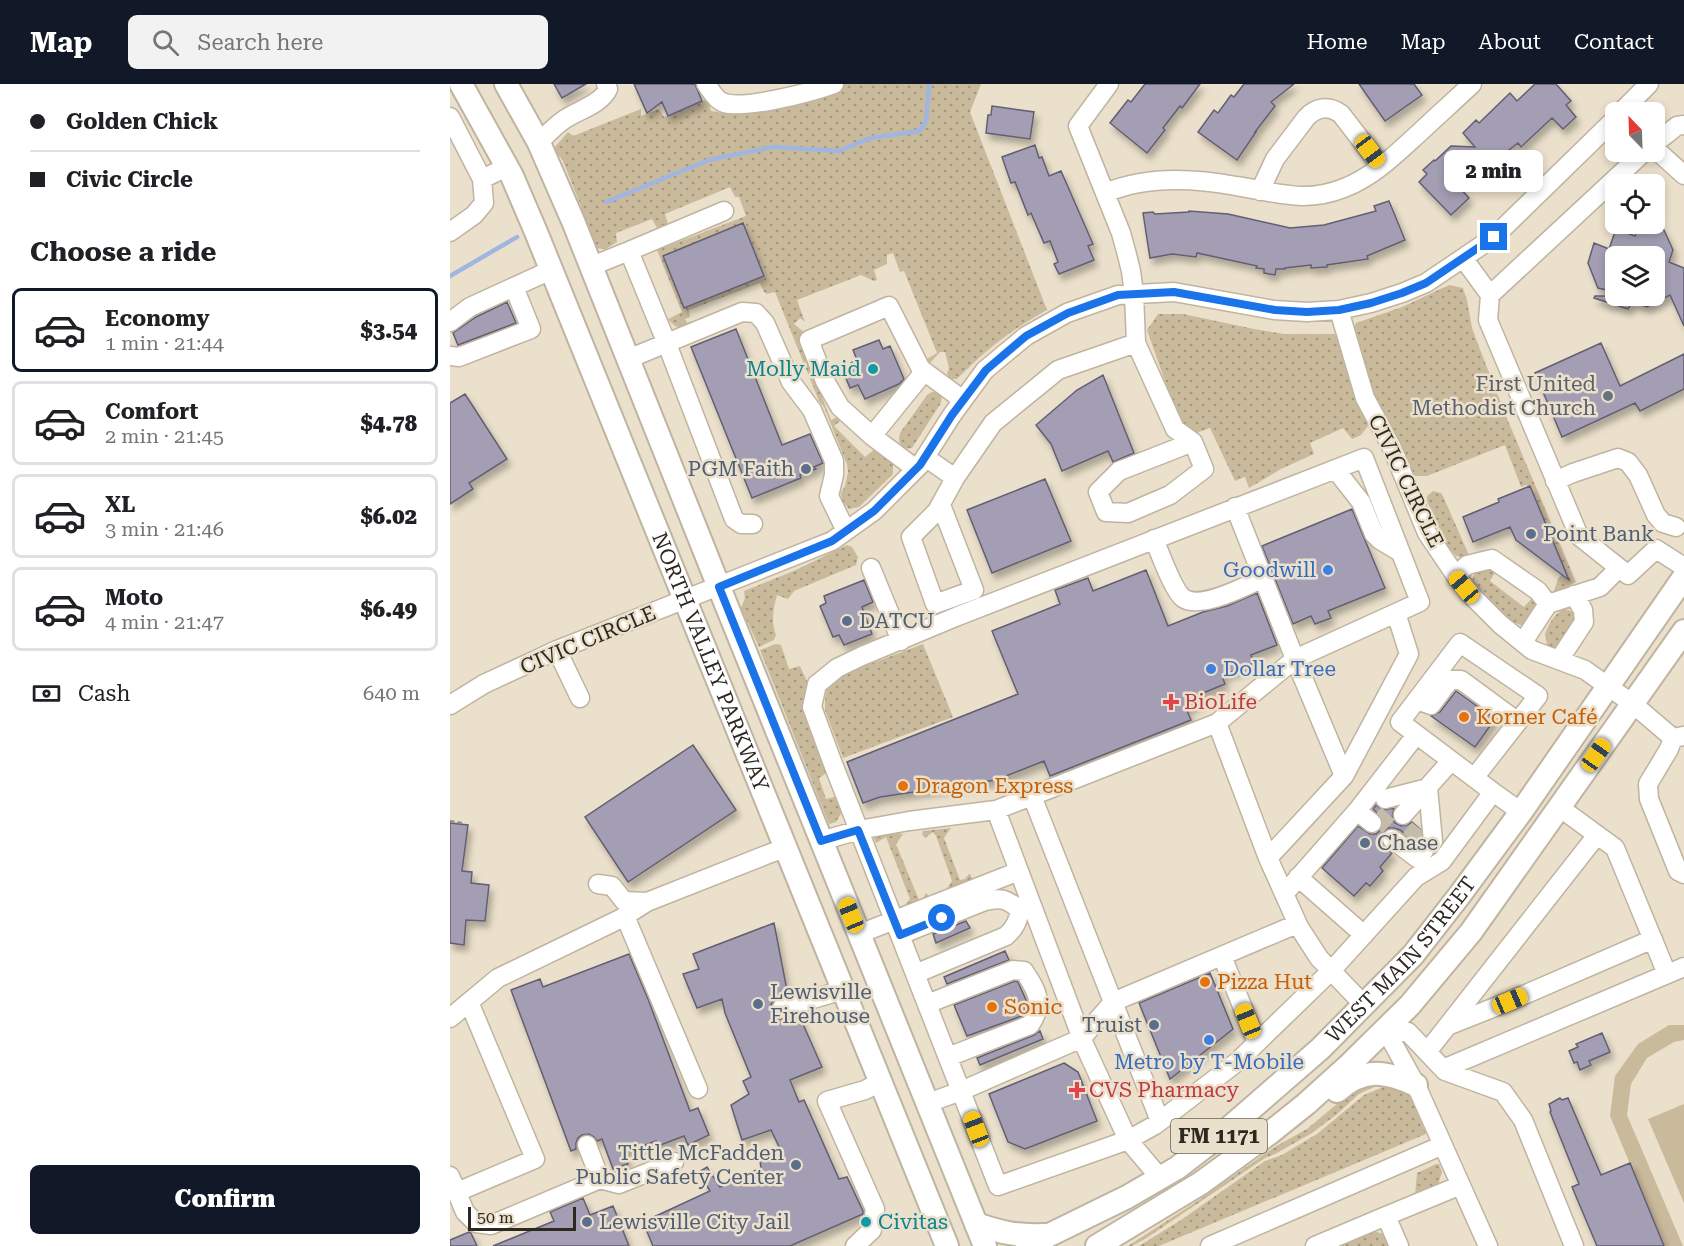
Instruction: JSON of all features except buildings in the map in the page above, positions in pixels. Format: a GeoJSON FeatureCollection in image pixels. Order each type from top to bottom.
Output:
{"type":"FeatureCollection","features":[{"type":"Feature","properties":{"kind":"main road","name":"NORTH VALLEY PARKWAY"},"geometry":{"type":"LineString","coordinates":[[461,84],[507,167],[551,270],[947,1246]]}},
{"type":"Feature","properties":{"kind":"main road","name":"NORTH VALLEY PARKWAY"},"geometry":{"type":"LineString","coordinates":[[506,84],[539,143],[592,266],[985,1246]]}},
{"type":"Feature","properties":{"kind":"main road","name":"WEST MAIN STREET"},"geometry":{"type":"LineString","coordinates":[[1027,1246],[1127,1197],[1177,1168],[1229,1128],[1320,1049],[1413,956],[1521,812],[1684,577]]}},
{"type":"Feature","properties":{"kind":"main road","name":"WEST MAIN STREET"},"geometry":{"type":"LineString","coordinates":[[1098,1246],[1201,1184],[1270,1132],[1306,1104],[1347,1067],[1410,1005],[1471,932],[1684,631]]}},
{"type":"Feature","properties":{"kind":"main road"},"geometry":{"type":"LineString","coordinates":[[786,848],[821,841]]}},
{"type":"Feature","properties":{"kind":"main road"},"geometry":{"type":"LineString","coordinates":[[825,946],[859,933]]}},
{"type":"Feature","properties":{"kind":"main road"},"geometry":{"type":"LineString","coordinates":[[855,1018],[888,1005]]}},
{"type":"Feature","properties":{"kind":"main road"},"geometry":{"type":"LineString","coordinates":[[1364,1005],[1385,1029]]}},
{"type":"Feature","properties":{"kind":"main road"},"geometry":{"type":"LineString","coordinates":[[1270,1132],[1313,1113],[1341,1087],[1362,1075],[1395,1076],[1416,1085]]}},
{"type":"Feature","properties":{"kind":"main road"},"geometry":{"type":"LineString","coordinates":[[976,1224],[1001,1233],[1021,1236],[1052,1235]]}},
{"type":"Feature","properties":{"kind":"street"},"geometry":{"type":"LineString","coordinates":[[539,143],[565,119],[605,97],[608,88],[606,84]]}},
{"type":"Feature","properties":{"kind":"street"},"geometry":{"type":"LineString","coordinates":[[706,84],[720,101],[732,105],[803,93],[834,84]]}},
{"type":"Feature","properties":{"kind":"street"},"geometry":{"type":"LineString","coordinates":[[1109,84],[1078,126],[1126,251],[1134,294],[1136,343],[1175,429],[1193,442],[1204,469],[1170,495],[1128,513],[1106,512],[1098,492],[1119,471],[1193,442]]}},
{"type":"Feature","properties":{"kind":"street"},"geometry":{"type":"LineString","coordinates":[[1105,193],[1124,187],[1171,180],[1235,185],[1285,196],[1320,195],[1347,188],[1398,152],[1472,84]]}},
{"type":"Feature","properties":{"kind":"street","name":"CIVIC CIRCLE"},"geometry":{"type":"LineString","coordinates":[[1632,102],[1649,84]]}},
{"type":"Feature","properties":{"kind":"street"},"geometry":{"type":"LineString","coordinates":[[1260,190],[1275,159],[1306,118],[1320,109],[1332,109],[1341,114],[1381,166]]}},
{"type":"Feature","properties":{"kind":"street"},"geometry":{"type":"LineString","coordinates":[[450,117],[482,179],[484,203],[474,215],[450,232]]}},
{"type":"Feature","properties":{"kind":"street"},"geometry":{"type":"LineString","coordinates":[[1665,136],[1677,126],[1684,125]]}},
{"type":"Feature","properties":{"kind":"street","name":"CIVIC CIRCLE"},"geometry":{"type":"LineString","coordinates":[[450,705],[484,684],[557,650],[832,541],[874,511],[920,463],[986,370],[1026,336],[1068,313],[1118,295],[1134,294],[1174,292],[1275,310],[1307,312],[1339,310],[1402,293],[1426,283],[1494,237],[1605,129]]}},
{"type":"Feature","properties":{"kind":"street"},"geometry":{"type":"LineString","coordinates":[[1665,157],[1684,175]]}},
{"type":"Feature","properties":{"kind":"street"},"geometry":{"type":"LineString","coordinates":[[1490,295],[1633,162]]}},
{"type":"Feature","properties":{"kind":"street"},"geometry":{"type":"LineString","coordinates":[[482,179],[507,167]]}},
{"type":"Feature","properties":{"kind":"street"},"geometry":{"type":"LineString","coordinates":[[592,266],[724,211]]}},
{"type":"Feature","properties":{"kind":"street"},"geometry":{"type":"LineString","coordinates":[[629,251],[734,519],[741,524],[753,524]]}},
{"type":"Feature","properties":{"kind":"street"},"geometry":{"type":"LineString","coordinates":[[1463,258],[1490,295],[1488,320],[1579,536],[1628,575],[1680,522]]}},
{"type":"Feature","properties":{"kind":"street"},"geometry":{"type":"LineString","coordinates":[[450,322],[470,307],[551,270]]}},
{"type":"Feature","properties":{"kind":"street"},"geometry":{"type":"LineString","coordinates":[[450,356],[459,357],[531,329],[514,287]]}},
{"type":"Feature","properties":{"kind":"street"},"geometry":{"type":"LineString","coordinates":[[955,478],[920,463],[872,436],[840,407],[825,381],[809,340],[889,306],[917,364],[924,372],[963,400]]}},
{"type":"Feature","properties":{"kind":"street","name":"CIVIC CIRCLE"},"geometry":{"type":"LineString","coordinates":[[1339,310],[1365,398],[1392,448],[1427,533],[1455,576],[1473,598],[1500,624],[1532,650],[1585,670],[1679,737]]}},
{"type":"Feature","properties":{"kind":"street"},"geometry":{"type":"LineString","coordinates":[[628,360],[742,312],[756,313],[765,323],[791,382],[812,410],[834,460],[834,475],[829,496],[846,531]]}},
{"type":"Feature","properties":{"kind":"street"},"geometry":{"type":"LineString","coordinates":[[940,505],[974,590],[935,604],[911,537],[937,511],[940,505],[955,478],[993,423],[1058,370],[1136,343]]}},
{"type":"Feature","properties":{"kind":"street"},"geometry":{"type":"LineString","coordinates":[[872,436],[924,372]]}},
{"type":"Feature","properties":{"kind":"street"},"geometry":{"type":"LineString","coordinates":[[821,841],[858,830],[996,810],[1217,723],[1295,659],[1420,602],[1364,458],[1154,539],[901,641],[837,668],[817,684],[812,707],[858,830],[998,1186],[1128,1140],[1160,1121],[1238,1062],[1331,971],[1416,877],[1442,861],[1493,792]]}},
{"type":"Feature","properties":{"kind":"street"},"geometry":{"type":"LineString","coordinates":[[1555,481],[1573,472],[1618,458],[1628,462],[1638,475],[1656,515],[1663,524],[1680,522]]}},
{"type":"Feature","properties":{"kind":"street"},"geometry":{"type":"LineString","coordinates":[[1335,469],[1360,502],[1374,534],[1401,552]]}},
{"type":"Feature","properties":{"kind":"street"},"geometry":{"type":"LineString","coordinates":[[1235,507],[1344,776]]}},
{"type":"Feature","properties":{"kind":"street"},"geometry":{"type":"LineString","coordinates":[[1154,539],[1173,584],[1184,598],[1194,601],[1219,598],[1263,578]]}},
{"type":"Feature","properties":{"kind":"street"},"geometry":{"type":"LineString","coordinates":[[1656,549],[1684,567]]}},
{"type":"Feature","properties":{"kind":"street"},"geometry":{"type":"LineString","coordinates":[[1455,576],[1467,565],[1492,559],[1538,591],[1548,604]]}},
{"type":"Feature","properties":{"kind":"street"},"geometry":{"type":"LineString","coordinates":[[871,568],[901,641]]}},
{"type":"Feature","properties":{"kind":"street"},"geometry":{"type":"LineString","coordinates":[[1522,642],[1548,604],[1600,587],[1619,568]]}},
{"type":"Feature","properties":{"kind":"street"},"geometry":{"type":"LineString","coordinates":[[1559,660],[1584,622],[1583,610],[1574,595]]}},
{"type":"Feature","properties":{"kind":"street"},"geometry":{"type":"LineString","coordinates":[[1268,858],[1344,776],[1409,654],[1396,613]]}},
{"type":"Feature","properties":{"kind":"street"},"geometry":{"type":"LineString","coordinates":[[1400,722],[1460,643],[1538,696],[1474,778]]}},
{"type":"Feature","properties":{"kind":"street"},"geometry":{"type":"LineString","coordinates":[[557,650],[580,698]]}},
{"type":"Feature","properties":{"kind":"street"},"geometry":{"type":"LineString","coordinates":[[1416,700],[1431,705],[1450,680],[1461,680],[1518,722]]}},
{"type":"Feature","properties":{"kind":"street"},"geometry":{"type":"LineString","coordinates":[[1374,718],[1400,722],[1521,812]]}},
{"type":"Feature","properties":{"kind":"street"},"geometry":{"type":"LineString","coordinates":[[1217,723],[1268,858],[1297,924],[1319,958],[1364,1005]]}},
{"type":"Feature","properties":{"kind":"street"},"geometry":{"type":"LineString","coordinates":[[1379,812],[1416,735]]}},
{"type":"Feature","properties":{"kind":"street"},"geometry":{"type":"LineString","coordinates":[[1679,737],[1669,749],[1647,789],[1678,871],[1684,874]]}},
{"type":"Feature","properties":{"kind":"street"},"geometry":{"type":"LineString","coordinates":[[1284,894],[1298,877],[1379,812],[1428,788],[1451,761]]}},
{"type":"Feature","properties":{"kind":"street"},"geometry":{"type":"LineString","coordinates":[[1413,841],[1428,788]]}},
{"type":"Feature","properties":{"kind":"street"},"geometry":{"type":"LineString","coordinates":[[1032,796],[1160,1121]]}},
{"type":"Feature","properties":{"kind":"street"},"geometry":{"type":"LineString","coordinates":[[1559,807],[1615,848],[1667,974]]}},
{"type":"Feature","properties":{"kind":"street"},"geometry":{"type":"LineString","coordinates":[[996,810],[1019,872],[1026,907],[1052,957],[1082,1038],[1128,1140],[1160,1178]]}},
{"type":"Feature","properties":{"kind":"street"},"geometry":{"type":"LineString","coordinates":[[1427,1052],[1597,835]]}},
{"type":"Feature","properties":{"kind":"street"},"geometry":{"type":"LineString","coordinates":[[450,1018],[498,978],[625,916],[647,902],[786,848]]}},
{"type":"Feature","properties":{"kind":"street"},"geometry":{"type":"LineString","coordinates":[[897,928],[1019,872]]}},
{"type":"Feature","properties":{"kind":"street"},"geometry":{"type":"LineString","coordinates":[[1298,877],[1364,935]]}},
{"type":"Feature","properties":{"kind":"street"},"geometry":{"type":"LineString","coordinates":[[598,884],[612,886],[624,900],[647,902]]}},
{"type":"Feature","properties":{"kind":"street"},"geometry":{"type":"LineString","coordinates":[[859,933],[897,928],[997,898],[1026,907]]}},
{"type":"Feature","properties":{"kind":"street"},"geometry":{"type":"LineString","coordinates":[[915,974],[1006,936],[1014,928],[1026,907]]}},
{"type":"Feature","properties":{"kind":"street"},"geometry":{"type":"LineString","coordinates":[[625,916],[698,1089]]}},
{"type":"Feature","properties":{"kind":"street"},"geometry":{"type":"LineString","coordinates":[[927,1103],[961,1091],[1082,1038],[1113,1002],[1297,924]]}},
{"type":"Feature","properties":{"kind":"street"},"geometry":{"type":"LineString","coordinates":[[1448,1026],[1653,939]]}},
{"type":"Feature","properties":{"kind":"street"},"geometry":{"type":"LineString","coordinates":[[1222,956],[1257,1043]]}},
{"type":"Feature","properties":{"kind":"street"},"geometry":{"type":"LineString","coordinates":[[927,1004],[1013,970],[1024,971],[1052,957]]}},
{"type":"Feature","properties":{"kind":"street"},"geometry":{"type":"LineString","coordinates":[[1443,1069],[1684,967]]}},
{"type":"Feature","properties":{"kind":"street"},"geometry":{"type":"LineString","coordinates":[[948,1057],[1030,1025],[1038,1014],[1040,1001],[1024,971]]}},
{"type":"Feature","properties":{"kind":"street"},"geometry":{"type":"LineString","coordinates":[[782,1008],[843,990]]}},
{"type":"Feature","properties":{"kind":"street"},"geometry":{"type":"LineString","coordinates":[[469,1002],[535,1159],[453,1184],[465,1212],[476,1223],[491,1225],[600,1179],[619,1184],[674,1162]]}},
{"type":"Feature","properties":{"kind":"street"},"geometry":{"type":"LineString","coordinates":[[1385,1029],[1408,1032],[1445,1071],[1503,1092],[1523,1120],[1574,1246]]}},
{"type":"Feature","properties":{"kind":"street"},"geometry":{"type":"LineString","coordinates":[[1385,1029],[1416,1085],[1488,1246]]}},
{"type":"Feature","properties":{"kind":"street"},"geometry":{"type":"LineString","coordinates":[[855,1246],[872,1230],[875,1209],[827,1101],[865,1090],[880,1082]]}},
{"type":"Feature","properties":{"kind":"street"},"geometry":{"type":"LineString","coordinates":[[586,1145],[600,1179]]}},
{"type":"Feature","properties":{"kind":"street"},"geometry":{"type":"LineString","coordinates":[[1210,1246],[1443,1145]]}},
{"type":"Feature","properties":{"kind":"street"},"geometry":{"type":"LineString","coordinates":[[1315,1246],[1461,1185]]}},
{"type":"Feature","properties":{"kind":"street"},"geometry":{"type":"LineString","coordinates":[[1386,1216],[1399,1246]]}},
{"type":"Feature","properties":{"kind":"path"},"geometry":{"type":"LineString","coordinates":[[450,821],[463,823]]}},
{"type":"Feature","properties":{"kind":"shaded area"},"geometry":{"type":"Polygon","coordinates":[[[845,84],[981,84],[970,112],[1047,310],[1000,341],[957,379],[950,379],[947,374],[949,368],[945,352],[940,352],[929,364],[927,359],[937,353],[904,271],[900,272],[893,253],[887,255],[887,264],[874,270],[877,280],[874,281],[861,275],[797,300],[805,322],[800,318],[794,324],[810,337],[800,340],[829,415],[831,420],[842,415],[844,418],[834,426],[865,457],[876,448],[893,464],[893,474],[859,507],[849,509],[842,501],[841,493],[848,472],[847,464],[775,292],[767,294],[760,283],[689,310],[690,317],[685,319],[687,323],[691,321],[692,324],[688,326],[679,328],[668,319],[682,312],[657,250],[746,216],[739,197],[735,197],[730,187],[665,214],[668,224],[657,228],[652,219],[616,233],[617,242],[606,249],[594,248],[582,216],[581,206],[562,159],[553,149],[568,132],[573,136],[641,109],[641,116],[659,109],[664,117],[708,99],[711,111],[724,113],[785,103],[845,84]]]}},
{"type":"Feature","properties":{"kind":"shaded area"},"geometry":{"type":"Polygon","coordinates":[[[1449,285],[1463,288],[1472,328],[1481,352],[1576,582],[1553,594],[1558,579],[1564,571],[1527,485],[1521,487],[1505,445],[1427,476],[1415,476],[1377,406],[1353,330],[1356,323],[1402,307],[1449,285]]]}},
{"type":"Feature","properties":{"kind":"shaded area"},"geometry":{"type":"Polygon","coordinates":[[[1158,314],[1183,314],[1284,334],[1335,334],[1368,426],[1361,435],[1352,439],[1343,428],[1310,443],[1314,454],[1281,469],[1249,488],[1245,477],[1235,481],[1210,428],[1196,433],[1185,429],[1168,390],[1147,330],[1158,314]]]}},
{"type":"Feature","properties":{"kind":"shaded area"},"geometry":{"type":"Polygon","coordinates":[[[939,391],[942,393],[941,403],[912,448],[905,449],[899,442],[900,433],[927,395],[939,391]]]}},
{"type":"Feature","properties":{"kind":"shaded area"},"geometry":{"type":"Polygon","coordinates":[[[1433,491],[1443,496],[1468,553],[1467,558],[1456,556],[1448,547],[1427,501],[1427,496],[1433,491]]]}},
{"type":"Feature","properties":{"kind":"shaded area"},"geometry":{"type":"Polygon","coordinates":[[[847,545],[852,547],[858,557],[856,565],[794,591],[788,599],[777,595],[773,615],[776,635],[774,640],[759,647],[741,608],[745,598],[744,591],[796,570],[847,545]]]}},
{"type":"Feature","properties":{"kind":"shaded area"},"geometry":{"type":"Polygon","coordinates":[[[1487,567],[1496,571],[1490,581],[1524,607],[1532,598],[1537,606],[1523,626],[1508,620],[1472,581],[1475,573],[1487,567]]]}},
{"type":"Feature","properties":{"kind":"shaded area"},"geometry":{"type":"Polygon","coordinates":[[[1565,609],[1573,613],[1578,625],[1557,650],[1547,645],[1545,634],[1555,616],[1565,609]]]}},
{"type":"Feature","properties":{"kind":"shaded area"},"geometry":{"type":"Polygon","coordinates":[[[776,644],[781,645],[789,669],[800,666],[807,681],[805,710],[828,772],[819,778],[826,799],[838,796],[842,812],[836,822],[829,824],[760,650],[776,644]]]}},
{"type":"Feature","properties":{"kind":"shaded area"},"geometry":{"type":"Polygon","coordinates":[[[923,644],[953,717],[843,758],[825,710],[827,688],[841,675],[923,644]]]}},
{"type":"Feature","properties":{"kind":"shaded area"},"geometry":{"type":"Polygon","coordinates":[[[951,828],[944,838],[960,880],[970,874],[973,880],[947,892],[952,881],[936,836],[933,832],[925,838],[922,834],[923,831],[951,828]]]}},
{"type":"Feature","properties":{"kind":"shaded area"},"geometry":{"type":"Polygon","coordinates":[[[903,834],[896,844],[919,900],[926,893],[930,898],[902,908],[910,899],[886,837],[876,843],[873,836],[903,834]]]}},
{"type":"Feature","properties":{"kind":"shaded area"},"geometry":{"type":"Polygon","coordinates":[[[1669,1025],[1684,1025],[1684,1040],[1674,1042],[1647,1058],[1631,1084],[1627,1115],[1683,1246],[1664,1246],[1610,1116],[1615,1076],[1638,1044],[1669,1025]]]}},
{"type":"Feature","properties":{"kind":"shaded area"},"geometry":{"type":"Polygon","coordinates":[[[1382,1080],[1405,1091],[1411,1098],[1426,1134],[1159,1246],[1139,1246],[1181,1220],[1265,1161],[1282,1155],[1317,1134],[1364,1095],[1381,1088],[1382,1080]]]}},
{"type":"Feature","properties":{"kind":"shaded area"},"geometry":{"type":"Polygon","coordinates":[[[1362,1083],[1378,1085],[1359,1094],[1312,1133],[1265,1158],[1145,1239],[1128,1246],[1273,1148],[1307,1129],[1362,1083]]]}},
{"type":"Feature","properties":{"kind":"shaded area"},"geometry":{"type":"Polygon","coordinates":[[[1684,1104],[1684,1203],[1648,1119],[1684,1104]]]}},
{"type":"Feature","properties":{"kind":"shaded area"},"geometry":{"type":"Polygon","coordinates":[[[1439,1164],[1442,1172],[1438,1185],[1415,1195],[1417,1173],[1439,1164]]]}},
{"type":"Feature","properties":{"kind":"shaded area"},"geometry":{"type":"Polygon","coordinates":[[[1373,1232],[1385,1236],[1392,1246],[1340,1246],[1373,1232]]]}},
{"type":"Feature","properties":{"kind":"waterway"},"geometry":{"type":"LineString","coordinates":[[606,202],[709,160],[773,147],[839,151],[870,138],[919,131],[926,122],[929,84]]}},
{"type":"Feature","properties":{"kind":"waterway"},"geometry":{"type":"LineString","coordinates":[[450,276],[517,237]]}},
{"type":"Feature","properties":{"kind":"tunnel"},"geometry":{"type":"LineString","coordinates":[[1376,827],[1394,807]]}},
{"type":"Feature","properties":{"kind":"tunnel"},"geometry":{"type":"LineString","coordinates":[[1410,839],[1419,828]]}},
{"type":"Feature","properties":{"kind":"place","name":"Molly Maid"},"geometry":{"type":"Point","coordinates":[873,369]}},
{"type":"Feature","properties":{"kind":"place","name":"First United Methodist Church"},"geometry":{"type":"Point","coordinates":[1608,396]}},
{"type":"Feature","properties":{"kind":"place","name":"PGM Faith"},"geometry":{"type":"Point","coordinates":[806,469]}},
{"type":"Feature","properties":{"kind":"place","name":"Point Bank"},"geometry":{"type":"Point","coordinates":[1531,534]}},
{"type":"Feature","properties":{"kind":"place","name":"Goodwill"},"geometry":{"type":"Point","coordinates":[1328,570]}},
{"type":"Feature","properties":{"kind":"place","name":"DATCU"},"geometry":{"type":"Point","coordinates":[847,621]}},
{"type":"Feature","properties":{"kind":"place","name":"Dollar Tree"},"geometry":{"type":"Point","coordinates":[1211,669]}},
{"type":"Feature","properties":{"kind":"place","name":"BioLife"},"geometry":{"type":"Point","coordinates":[1171,702]}},
{"type":"Feature","properties":{"kind":"place","name":"Korner Café"},"geometry":{"type":"Point","coordinates":[1464,717]}},
{"type":"Feature","properties":{"kind":"place","name":"Dragon Express"},"geometry":{"type":"Point","coordinates":[903,786]}},
{"type":"Feature","properties":{"kind":"place","name":"Chase"},"geometry":{"type":"Point","coordinates":[1365,843]}},
{"type":"Feature","properties":{"kind":"place","name":"Pizza Hut"},"geometry":{"type":"Point","coordinates":[1205,982]}},
{"type":"Feature","properties":{"kind":"place","name":"Lewisville Firehouse"},"geometry":{"type":"Point","coordinates":[758,1004]}},
{"type":"Feature","properties":{"kind":"place","name":"Sonic"},"geometry":{"type":"Point","coordinates":[992,1007]}},
{"type":"Feature","properties":{"kind":"place","name":"Truist"},"geometry":{"type":"Point","coordinates":[1154,1025]}},
{"type":"Feature","properties":{"kind":"place","name":"Metro by T-Mobile"},"geometry":{"type":"Point","coordinates":[1209,1040]}},
{"type":"Feature","properties":{"kind":"place","name":"CVS Pharmacy"},"geometry":{"type":"Point","coordinates":[1077,1090]}},
{"type":"Feature","properties":{"kind":"place","name":"Tittle McFadden Public Safety Center"},"geometry":{"type":"Point","coordinates":[796,1165]}},
{"type":"Feature","properties":{"kind":"place","name":"Lewisville City Jail"},"geometry":{"type":"Point","coordinates":[587,1222]}},
{"type":"Feature","properties":{"kind":"place","name":"Civitas"},"geometry":{"type":"Point","coordinates":[866,1222]}},
{"type":"Feature","properties":{"kind":"route"},"geometry":{"type":"LineString","coordinates":[[942,918],[900,935],[858,830],[821,841],[719,587],[832,541],[874,511],[920,465],[952,415],[986,370],[1026,336],[1068,313],[1118,295],[1174,292],[1275,310],[1307,312],[1339,310],[1371,303],[1426,283],[1494,237]]}}]}
